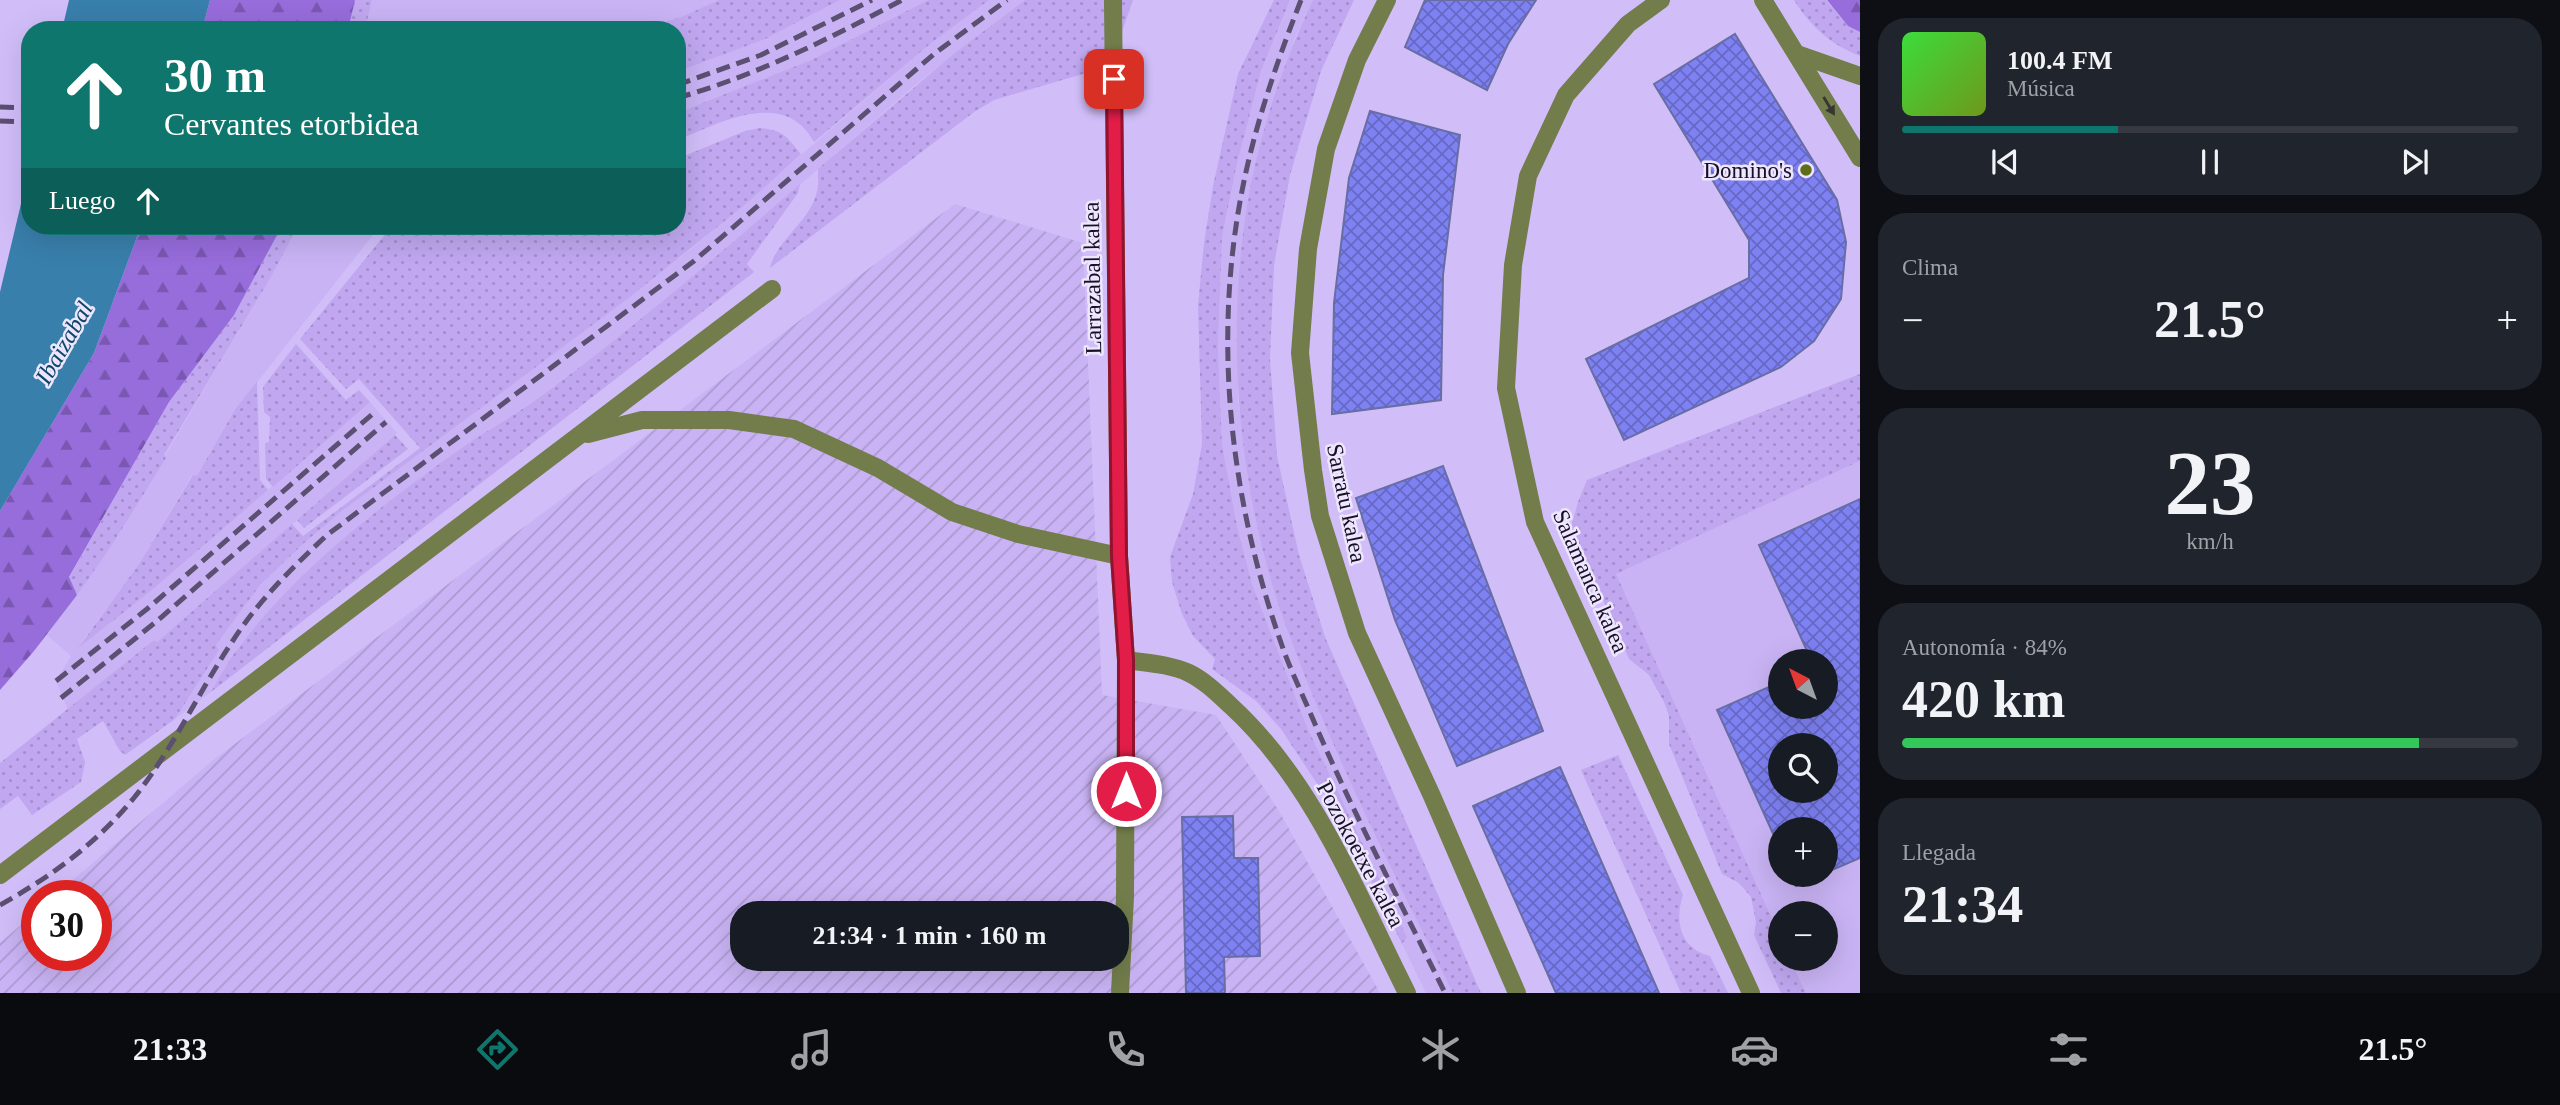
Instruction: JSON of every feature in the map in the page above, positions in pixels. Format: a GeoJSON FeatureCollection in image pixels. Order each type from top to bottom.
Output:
{"type":"FeatureCollection","features":[{"type":"Feature","properties":{"kind":"street","name":"Sarratu kalea"},"geometry":{"type":"LineString","coordinates":[[1387,0],[1357,60],[1326,149],[1308,249],[1300,353],[1312,470],[1320,516],[1357,633],[1432,796],[1517,993]]}},
{"type":"Feature","properties":{"kind":"street","name":"Salamanca kalea"},"geometry":{"type":"LineString","coordinates":[[1661,0],[1628,24],[1566,95],[1528,176],[1513,265],[1506,388],[1535,522],[1751,993]]}},
{"type":"Feature","properties":{"kind":"street"},"geometry":{"type":"LineString","coordinates":[[1763,0],[1860,158]]}},
{"type":"Feature","properties":{"kind":"street","name":"Larrazabal kalea"},"geometry":{"type":"LineString","coordinates":[[1113,2],[1119,556],[1126,660]]}},
{"type":"Feature","properties":{"kind":"street"},"geometry":{"type":"LineString","coordinates":[[1797,54],[1860,76]]}},
{"type":"Feature","properties":{"kind":"street"},"geometry":{"type":"LineString","coordinates":[[1860,133],[1860,150]]}},
{"type":"Feature","properties":{"kind":"street"},"geometry":{"type":"LineString","coordinates":[[0,875],[772,289]]}},
{"type":"Feature","properties":{"kind":"street"},"geometry":{"type":"LineString","coordinates":[[580,436],[642,420],[729,420],[793,429],[878,468],[952,512],[1018,534],[1119,556]]}},
{"type":"Feature","properties":{"kind":"street"},"geometry":{"type":"LineString","coordinates":[[1120,993],[1125,897],[1126,660]]}},
{"type":"Feature","properties":{"kind":"street","name":"Pozokoetxe kalea"},"geometry":{"type":"LineString","coordinates":[[1126,660],[1189,673],[1209,686],[1244,718],[1275,755],[1328,835],[1407,993]]}},
{"type":"Feature","properties":{"kind":"shaded area"},"geometry":{"type":"Polygon","coordinates":[[[355,0],[372,0],[367,21],[350,21],[355,0]]]}},
{"type":"Feature","properties":{"kind":"shaded area"},"geometry":{"type":"Polygon","coordinates":[[[372,0],[719,0],[667,21],[367,21],[372,0]]]}},
{"type":"Feature","properties":{"kind":"shaded area"},"geometry":{"type":"Polygon","coordinates":[[[719,0],[840,0],[765,39],[686,69],[686,21],[667,21],[719,0]]]}},
{"type":"Feature","properties":{"kind":"shaded area"},"geometry":{"type":"Polygon","coordinates":[[[840,0],[928,0],[811,60],[686,109],[686,69],[765,39],[840,0]]]}},
{"type":"Feature","properties":{"kind":"shaded area"},"geometry":{"type":"Polygon","coordinates":[[[928,0],[989,0],[930,44],[814,142],[801,125],[786,116],[769,113],[731,119],[686,136],[686,109],[811,60],[928,0]]]}},
{"type":"Feature","properties":{"kind":"shaded area"},"geometry":{"type":"Polygon","coordinates":[[[989,0],[1025,0],[914,86],[675,293],[617,339],[532,402],[464,446],[364,521],[253,629],[236,650],[211,692],[175,719],[219,650],[216,645],[260,585],[304,543],[342,511],[690,250],[930,44],[989,0]]]}},
{"type":"Feature","properties":{"kind":"shaded area"},"geometry":{"type":"Polygon","coordinates":[[[1025,0],[1133,0],[1115,52],[1107,63],[1093,71],[994,100],[974,112],[770,268],[779,248],[814,202],[818,169],[955,53],[1025,0]]]}},
{"type":"Feature","properties":{"kind":"shaded area"},"geometry":{"type":"Polygon","coordinates":[[[1274,0],[1290,0],[1261,71],[1236,168],[1222,237],[1218,348],[1222,444],[1237,526],[1252,584],[1307,727],[1407,937],[1402,944],[1343,823],[1281,729],[1256,701],[1212,669],[1215,659],[1193,636],[1182,614],[1172,582],[1170,557],[1193,494],[1202,444],[1198,305],[1213,186],[1238,74],[1274,0]]]}},
{"type":"Feature","properties":{"kind":"shaded area"},"geometry":{"type":"Polygon","coordinates":[[[1290,0],[1313,0],[1295,38],[1267,122],[1247,205],[1239,287],[1238,398],[1249,484],[1269,570],[1291,642],[1343,765],[1453,993],[1426,993],[1402,944],[1407,937],[1307,727],[1252,584],[1237,526],[1222,444],[1218,348],[1222,237],[1236,168],[1261,71],[1290,0]]]}},
{"type":"Feature","properties":{"kind":"shaded area"},"geometry":{"type":"Polygon","coordinates":[[[1313,0],[1354,0],[1321,71],[1290,175],[1274,265],[1270,359],[1277,456],[1299,555],[1325,637],[1481,993],[1453,993],[1348,776],[1292,643],[1274,591],[1249,483],[1237,371],[1240,260],[1247,206],[1273,101],[1313,0]]]}},
{"type":"Feature","properties":{"kind":"shaded area"},"geometry":{"type":"Polygon","coordinates":[[[1794,0],[1826,0],[1848,26],[1860,32],[1860,56],[1822,34],[1794,0]]]}},
{"type":"Feature","properties":{"kind":"shaded area"},"geometry":{"type":"Polygon","coordinates":[[[760,128],[775,131],[784,135],[801,154],[747,203],[630,297],[342,511],[304,543],[260,585],[216,645],[219,650],[175,719],[125,755],[103,721],[77,739],[85,762],[81,782],[32,815],[18,796],[0,809],[0,763],[154,640],[157,642],[292,524],[303,536],[420,448],[359,379],[346,389],[300,339],[385,235],[686,235],[686,155],[745,131],[760,128]]]}},
{"type":"Feature","properties":{"kind":"shaded area"},"geometry":{"type":"Polygon","coordinates":[[[800,184],[798,193],[747,264],[754,272],[211,692],[235,652],[263,618],[288,590],[343,539],[433,469],[534,401],[603,349],[703,268],[800,184]]]}},
{"type":"Feature","properties":{"kind":"shaded area"},"geometry":{"type":"Polygon","coordinates":[[[955,204],[1083,243],[1102,695],[1216,715],[1279,811],[1380,993],[0,993],[0,943],[21,925],[21,971],[112,971],[112,880],[73,880],[212,761],[955,204]]]}},
{"type":"Feature","properties":{"kind":"shaded area"},"geometry":{"type":"Polygon","coordinates":[[[277,235],[293,235],[271,277],[164,455],[166,458],[77,595],[69,578],[169,402],[234,315],[277,235]]]}},
{"type":"Feature","properties":{"kind":"shaded area"},"geometry":{"type":"Polygon","coordinates":[[[293,235],[373,235],[237,408],[197,477],[192,475],[139,564],[80,644],[146,595],[370,402],[397,433],[157,642],[154,640],[68,710],[56,681],[71,656],[47,635],[110,548],[293,235]]]}},
{"type":"Feature","properties":{"kind":"shaded area"},"geometry":{"type":"Polygon","coordinates":[[[296,344],[346,400],[359,390],[370,402],[273,487],[266,479],[265,443],[269,442],[270,417],[264,412],[263,387],[296,344]]]}},
{"type":"Feature","properties":{"kind":"shaded area"},"geometry":{"type":"Polygon","coordinates":[[[1860,374],[1860,461],[1616,574],[1768,910],[1768,965],[1754,935],[1756,922],[1751,897],[1739,883],[1722,874],[1669,744],[1669,716],[1664,702],[1649,675],[1629,659],[1571,528],[1587,480],[1860,374]]]}},
{"type":"Feature","properties":{"kind":"shaded area"},"geometry":{"type":"Polygon","coordinates":[[[257,382],[260,480],[268,490],[146,595],[78,648],[139,564],[193,475],[197,476],[236,408],[257,382]]]}},
{"type":"Feature","properties":{"kind":"shaded area"},"geometry":{"type":"Polygon","coordinates":[[[395,435],[408,449],[304,528],[297,520],[395,435]]]}},
{"type":"Feature","properties":{"kind":"shaded area"},"geometry":{"type":"Polygon","coordinates":[[[1860,461],[1860,993],[1806,993],[1796,971],[1838,971],[1838,901],[1768,901],[1768,910],[1616,574],[1860,461]]]}},
{"type":"Feature","properties":{"kind":"shaded area"},"geometry":{"type":"Polygon","coordinates":[[[1618,755],[1683,895],[1679,915],[1682,933],[1692,947],[1710,956],[1728,993],[1681,993],[1581,770],[1618,755]]]}},
{"type":"Feature","properties":{"kind":"shaded area"},"geometry":{"type":"Polygon","coordinates":[[[1771,971],[1796,971],[1806,993],[1781,993],[1771,971]]]}},
{"type":"Feature","properties":{"kind":"green space"},"geometry":{"type":"Polygon","coordinates":[[[210,0],[355,0],[350,21],[204,21],[210,0]]]}},
{"type":"Feature","properties":{"kind":"green space"},"geometry":{"type":"Polygon","coordinates":[[[1827,0],[1860,0],[1860,32],[1848,26],[1827,0]]]}},
{"type":"Feature","properties":{"kind":"green space"},"geometry":{"type":"Polygon","coordinates":[[[138,235],[277,235],[234,315],[169,402],[69,577],[77,595],[0,690],[0,511],[94,353],[138,235]]]}},
{"type":"Feature","properties":{"kind":"water"},"geometry":{"type":"Polygon","coordinates":[[[69,0],[210,0],[204,21],[64,21],[69,0]]]}},
{"type":"Feature","properties":{"kind":"water","name":"Ibaizabal"},"geometry":{"type":"Polygon","coordinates":[[[21,204],[21,235],[138,235],[94,353],[0,511],[0,292],[21,204]]]}},
{"type":"Feature","properties":{"kind":"building"},"geometry":{"type":"Polygon","coordinates":[[[1425,0],[1536,0],[1508,44],[1487,90],[1405,47],[1425,0]]]}},
{"type":"Feature","properties":{"kind":"building"},"geometry":{"type":"Polygon","coordinates":[[[1735,34],[1837,200],[1846,242],[1841,299],[1814,341],[1781,367],[1624,440],[1586,359],[1749,278],[1749,240],[1654,84],[1735,34]]]}},
{"type":"Feature","properties":{"kind":"building"},"geometry":{"type":"Polygon","coordinates":[[[1370,111],[1460,135],[1443,275],[1441,400],[1332,414],[1334,303],[1349,178],[1370,111]]]}},
{"type":"Feature","properties":{"kind":"building"},"geometry":{"type":"Polygon","coordinates":[[[1443,466],[1543,731],[1457,766],[1395,620],[1356,498],[1443,466]]]}},
{"type":"Feature","properties":{"kind":"building"},"geometry":{"type":"Polygon","coordinates":[[[1860,499],[1860,858],[1838,867],[1838,817],[1768,817],[1768,823],[1717,710],[1768,687],[1768,719],[1838,719],[1838,649],[1806,649],[1759,545],[1860,499]]]}},
{"type":"Feature","properties":{"kind":"building"},"geometry":{"type":"Polygon","coordinates":[[[1560,767],[1659,993],[1556,993],[1473,806],[1560,767]]]}},
{"type":"Feature","properties":{"kind":"building"},"geometry":{"type":"Polygon","coordinates":[[[1233,816],[1234,858],[1258,858],[1260,956],[1224,957],[1225,993],[1186,993],[1182,817],[1233,816]]]}},
{"type":"Feature","properties":{"kind":"railway"},"geometry":{"type":"LineString","coordinates":[[686,82],[761,55],[872,0]]}},
{"type":"Feature","properties":{"kind":"railway"},"geometry":{"type":"LineString","coordinates":[[686,95],[792,55],[902,0]]}},
{"type":"Feature","properties":{"kind":"railway"},"geometry":{"type":"LineString","coordinates":[[0,905],[71,858],[119,815],[147,781],[242,627],[276,586],[327,535],[694,261],[934,54],[1007,0]]}},
{"type":"Feature","properties":{"kind":"railway"},"geometry":{"type":"LineString","coordinates":[[1301,0],[1255,135],[1234,240],[1228,360],[1239,480],[1266,597],[1288,662],[1343,787],[1445,993]]}},
{"type":"Feature","properties":{"kind":"railway"},"geometry":{"type":"LineString","coordinates":[[0,107],[21,108]]}},
{"type":"Feature","properties":{"kind":"railway"},"geometry":{"type":"LineString","coordinates":[[0,121],[21,122]]}},
{"type":"Feature","properties":{"kind":"railway"},"geometry":{"type":"LineString","coordinates":[[56,681],[147,609],[376,411]]}},
{"type":"Feature","properties":{"kind":"railway"},"geometry":{"type":"LineString","coordinates":[[61,698],[157,621],[386,422]]}},
{"type":"Feature","properties":{"kind":"place","name":"Domino's"},"geometry":{"type":"Point","coordinates":[1806,170]}},
{"type":"Feature","properties":{"kind":"route"},"geometry":{"type":"LineString","coordinates":[[1114,79],[1119,556],[1126,660],[1126,791]]}}]}
